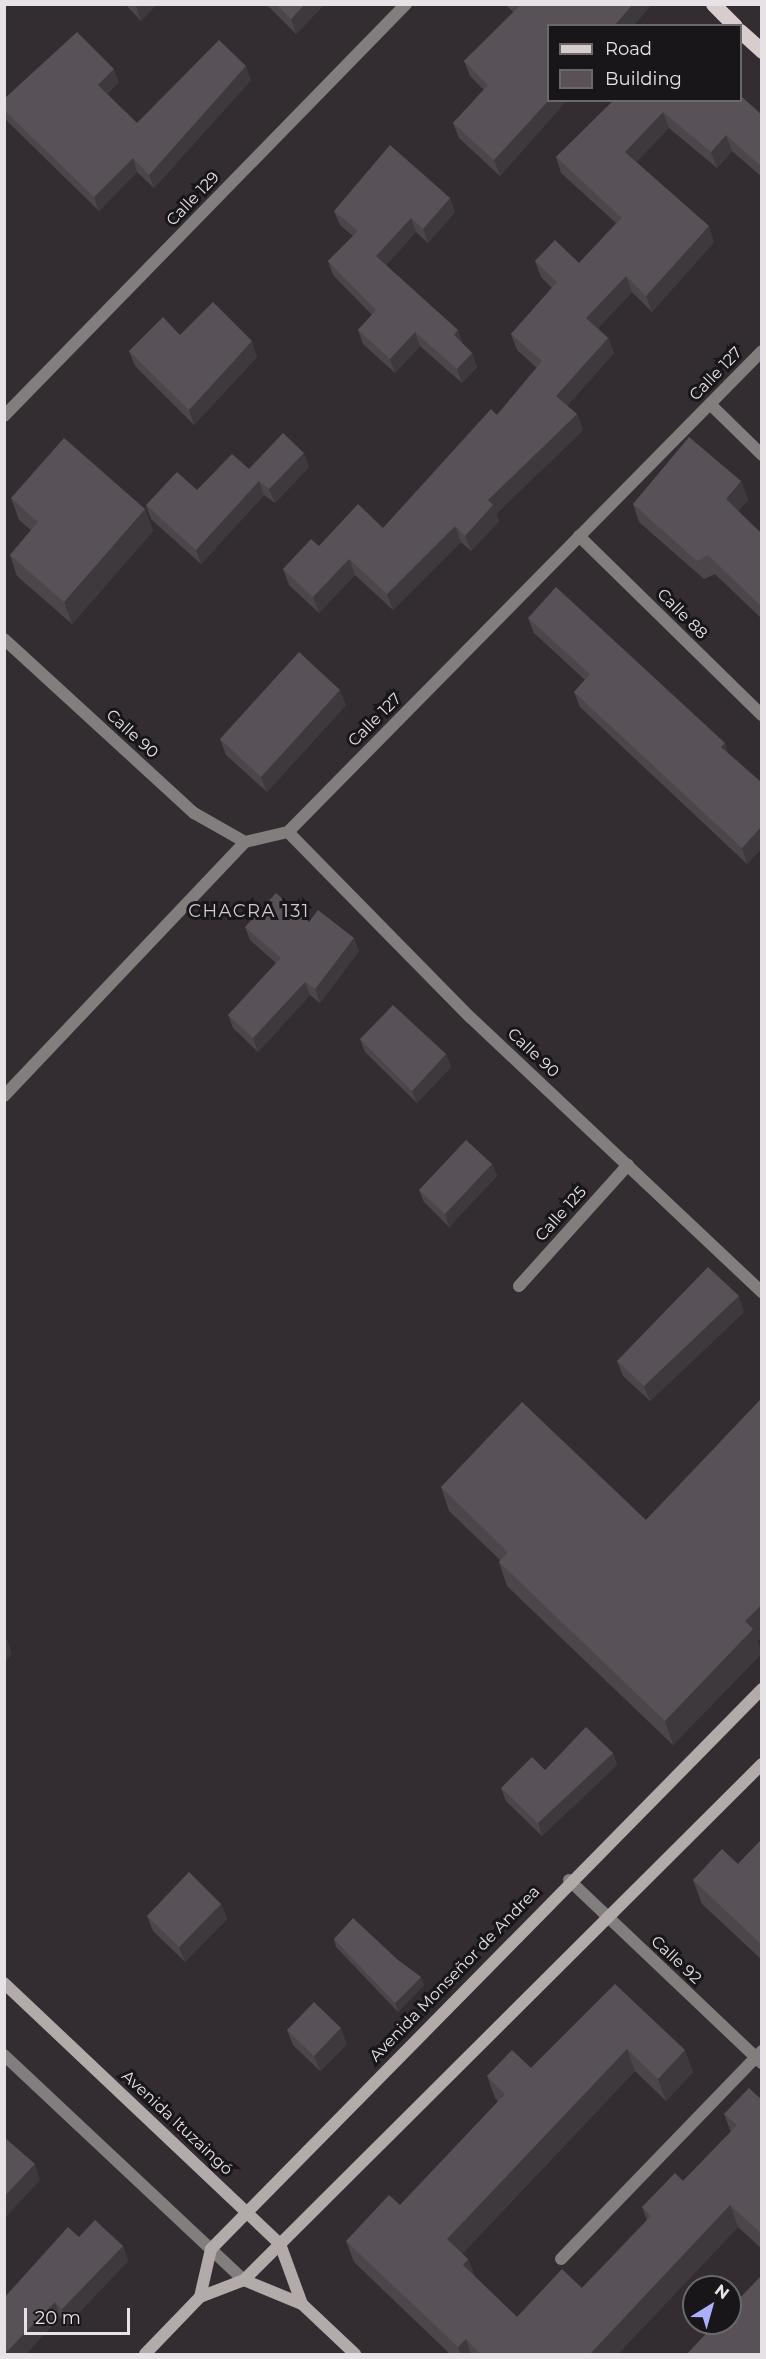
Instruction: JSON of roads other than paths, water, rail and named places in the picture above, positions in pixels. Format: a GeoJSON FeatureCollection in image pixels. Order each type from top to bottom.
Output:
{"type":"FeatureCollection","features":[{"type":"Feature","properties":{"kind":"main road"},"geometry":{"type":"LineString","coordinates":[[713,4],[733,24]]}},
{"type":"Feature","properties":{"kind":"main road"},"geometry":{"type":"LineString","coordinates":[[742,32],[762,51]]}},
{"type":"Feature","properties":{"kind":"main road","name":"Avenida Monseñor de Andrea"},"geometry":{"type":"LineString","coordinates":[[211,2249],[569,1880],[762,1689]]}},
{"type":"Feature","properties":{"kind":"main road"},"geometry":{"type":"LineString","coordinates":[[145,2355],[200,2298],[244,2280],[762,1764]]}},
{"type":"Feature","properties":{"kind":"main road","name":"Avenida Ituzaingó"},"geometry":{"type":"LineString","coordinates":[[4,1983],[280,2244],[302,2304]]}},
{"type":"Feature","properties":{"kind":"main road"},"geometry":{"type":"LineString","coordinates":[[200,2298],[211,2249]]}},
{"type":"Feature","properties":{"kind":"main road","name":"Avenida Ituzaingó"},"geometry":{"type":"LineString","coordinates":[[244,2280],[302,2304],[355,2355]]}},
{"type":"Feature","properties":{"kind":"street","name":"Calle 129"},"geometry":{"type":"LineString","coordinates":[[4,416],[406,4]]}},
{"type":"Feature","properties":{"kind":"street","name":"Calle 127"},"geometry":{"type":"LineString","coordinates":[[288,832],[762,351]]}},
{"type":"Feature","properties":{"kind":"street"},"geometry":{"type":"LineString","coordinates":[[710,404],[762,455]]}},
{"type":"Feature","properties":{"kind":"street","name":"Calle 88"},"geometry":{"type":"LineString","coordinates":[[579,536],[762,715]]}},
{"type":"Feature","properties":{"kind":"street","name":"Calle 90"},"geometry":{"type":"LineString","coordinates":[[4,639],[194,813],[245,842]]}},
{"type":"Feature","properties":{"kind":"street"},"geometry":{"type":"LineString","coordinates":[[4,1096],[245,842],[288,832]]}},
{"type":"Feature","properties":{"kind":"street","name":"Calle 90"},"geometry":{"type":"LineString","coordinates":[[288,832],[471,1018],[762,1292]]}},
{"type":"Feature","properties":{"kind":"street","name":"Calle 125"},"geometry":{"type":"LineString","coordinates":[[519,1286],[628,1165]]}},
{"type":"Feature","properties":{"kind":"street","name":"Calle 92"},"geometry":{"type":"LineString","coordinates":[[569,1880],[759,2057]]}},
{"type":"Feature","properties":{"kind":"street","name":"Avenida Ituzaingó"},"geometry":{"type":"LineString","coordinates":[[4,2055],[244,2280]]}},
{"type":"Feature","properties":{"kind":"street"},"geometry":{"type":"LineString","coordinates":[[561,2259],[759,2057]]}},
{"type":"Feature","properties":{"kind":"district","name":"CHACRA 131"},"geometry":{"type":"Point","coordinates":[249,911]}}]}
